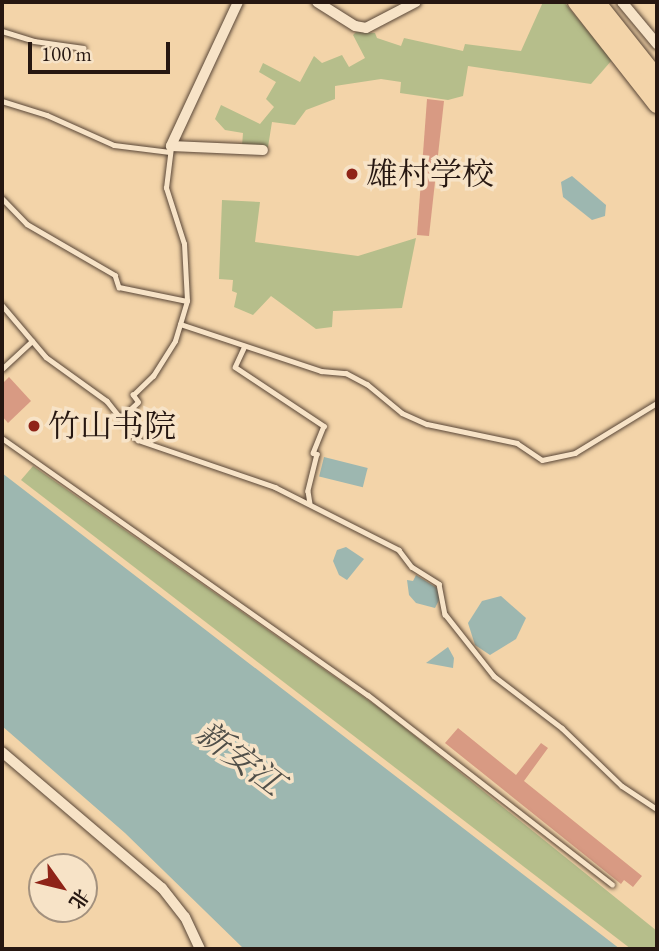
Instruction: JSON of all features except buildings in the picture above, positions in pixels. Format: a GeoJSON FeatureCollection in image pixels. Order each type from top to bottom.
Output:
{"type":"FeatureCollection","features":[{"type":"Feature","properties":{"kind":"highway"},"geometry":{"type":"LineString","coordinates":[[577,2],[657,104]]}},
{"type":"Feature","properties":{"kind":"highway"},"geometry":{"type":"LineString","coordinates":[[596,2],[657,79]]}},
{"type":"Feature","properties":{"kind":"street"},"geometry":{"type":"LineString","coordinates":[[238,2],[170,149],[263,150]]}},
{"type":"Feature","properties":{"kind":"street"},"geometry":{"type":"LineString","coordinates":[[317,2],[355,26],[366,28],[416,2]]}},
{"type":"Feature","properties":{"kind":"street"},"geometry":{"type":"LineString","coordinates":[[622,2],[657,44]]}},
{"type":"Feature","properties":{"kind":"street"},"geometry":{"type":"LineString","coordinates":[[2,752],[162,888],[185,917],[200,949]]}},
{"type":"Feature","properties":{"kind":"lane"},"geometry":{"type":"LineString","coordinates":[[2,31],[34,41],[84,48]]}},
{"type":"Feature","properties":{"kind":"lane"},"geometry":{"type":"LineString","coordinates":[[2,102],[114,145],[170,149],[166,188],[184,244],[187,300],[175,341],[153,376],[133,395],[138,402],[121,418]]}},
{"type":"Feature","properties":{"kind":"lane"},"geometry":{"type":"LineString","coordinates":[[2,198],[27,224],[115,275],[119,287],[187,300]]}},
{"type":"Feature","properties":{"kind":"lane"},"geometry":{"type":"LineString","coordinates":[[2,305],[46,357],[107,401],[138,440],[310,503],[399,550],[412,567],[437,581],[445,614],[494,676],[562,728],[622,786],[657,809]]}},
{"type":"Feature","properties":{"kind":"lane"},"geometry":{"type":"LineString","coordinates":[[180,324],[321,371],[346,373],[427,424],[517,443],[542,460],[575,453],[657,403]]}},
{"type":"Feature","properties":{"kind":"lane"},"geometry":{"type":"LineString","coordinates":[[2,369],[32,341]]}},
{"type":"Feature","properties":{"kind":"lane"},"geometry":{"type":"LineString","coordinates":[[245,346],[235,367],[324,426],[313,453],[317,454],[308,491],[310,503]]}},
{"type":"Feature","properties":{"kind":"lane"},"geometry":{"type":"LineString","coordinates":[[2,438],[368,695],[612,884]]}},
{"type":"Feature","properties":{"kind":"green space"},"geometry":{"type":"Polygon","coordinates":[[[543,2],[564,2],[612,60],[591,84],[468,66],[463,96],[448,100],[400,93],[401,82],[381,79],[335,86],[335,99],[306,110],[295,125],[272,122],[268,147],[242,146],[243,133],[225,130],[215,119],[221,105],[260,124],[274,107],[266,99],[276,82],[259,72],[263,63],[300,82],[314,56],[322,63],[342,55],[349,67],[365,58],[353,35],[356,32],[375,33],[377,38],[401,46],[404,38],[463,51],[465,44],[521,51],[543,2]]]}},
{"type":"Feature","properties":{"kind":"green space"},"geometry":{"type":"Polygon","coordinates":[[[222,200],[260,202],[255,242],[358,256],[416,238],[402,308],[333,311],[332,327],[316,329],[271,296],[253,315],[234,307],[237,293],[232,291],[233,280],[219,279],[222,200]]]}},
{"type":"Feature","properties":{"kind":"green space"},"geometry":{"type":"Polygon","coordinates":[[[33,466],[385,712],[657,931],[657,949],[631,949],[21,480],[33,466]]]}},
{"type":"Feature","properties":{"kind":"water"},"geometry":{"type":"Polygon","coordinates":[[[572,176],[606,205],[605,216],[592,220],[563,197],[561,182],[572,176]]]}},
{"type":"Feature","properties":{"kind":"water"},"geometry":{"type":"Polygon","coordinates":[[[324,457],[368,468],[363,487],[319,476],[324,457]]]}},
{"type":"Feature","properties":{"kind":"water","name":"新安江"},"geometry":{"type":"Polygon","coordinates":[[[2,473],[620,949],[244,949],[125,833],[2,726],[2,473]]]}},
{"type":"Feature","properties":{"kind":"water"},"geometry":{"type":"Polygon","coordinates":[[[346,547],[364,559],[347,580],[339,575],[333,561],[337,550],[346,547]]]}},
{"type":"Feature","properties":{"kind":"water"},"geometry":{"type":"Polygon","coordinates":[[[416,575],[437,588],[440,598],[435,608],[416,603],[409,595],[407,580],[413,581],[416,575]]]}},
{"type":"Feature","properties":{"kind":"water"},"geometry":{"type":"Polygon","coordinates":[[[501,596],[526,618],[516,639],[490,655],[475,645],[468,623],[482,601],[501,596]]]}},
{"type":"Feature","properties":{"kind":"water"},"geometry":{"type":"Polygon","coordinates":[[[448,647],[454,658],[453,668],[426,663],[448,647]]]}},
{"type":"Feature","properties":{"kind":"place","name":"雄村学校"},"geometry":{"type":"Point","coordinates":[352,174]}},
{"type":"Feature","properties":{"kind":"place","name":"竹山书院"},"geometry":{"type":"Point","coordinates":[34,426]}}]}
